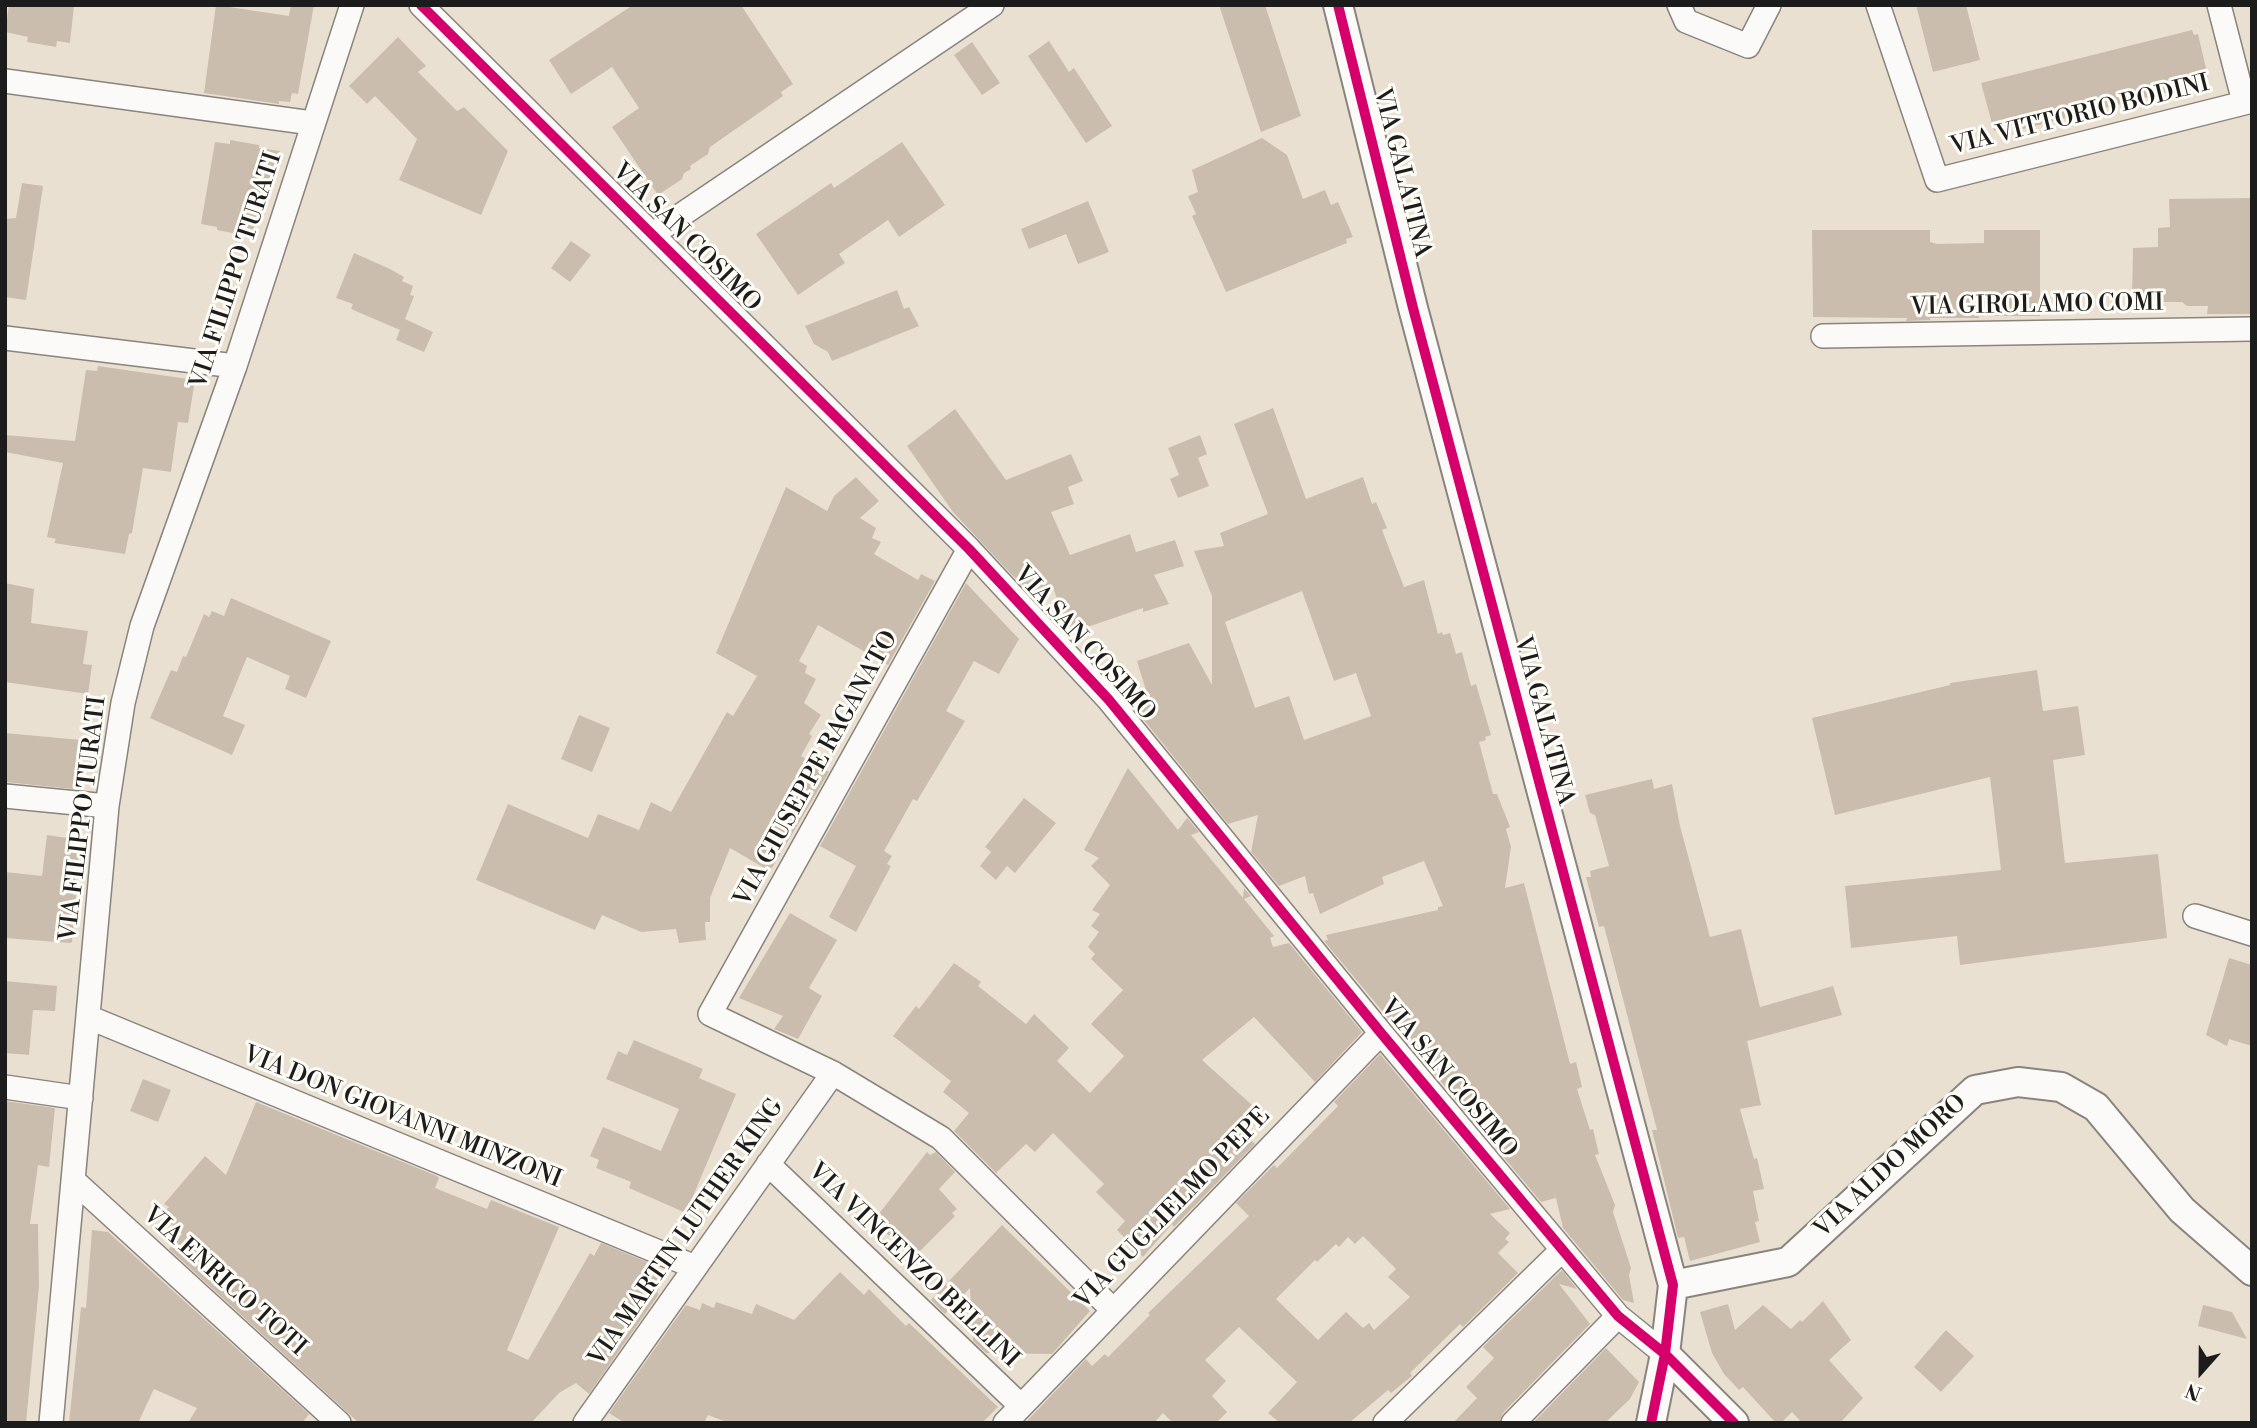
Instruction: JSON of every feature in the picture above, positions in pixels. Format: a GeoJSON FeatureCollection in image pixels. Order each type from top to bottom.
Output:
{"type":"FeatureCollection","features":[{"type":"Feature","properties":{"kind":"street","name":"VIA FILIPPO TURATI"},"geometry":{"type":"LineString","coordinates":[[51,1423],[107,806],[123,703],[142,626],[235,366],[352,5]]}},
{"type":"Feature","properties":{"kind":"street","name":"VIA SAN COSIMO"},"geometry":{"type":"LineString","coordinates":[[421,5],[970,549],[1110,700],[1381,1033],[1618,1316],[1665,1354]]}},
{"type":"Feature","properties":{"kind":"street"},"geometry":{"type":"LineString","coordinates":[[653,234],[992,5]]}},
{"type":"Feature","properties":{"kind":"street","name":"VIA GALATINA"},"geometry":{"type":"LineString","coordinates":[[1338,5],[1413,308],[1673,1285],[1665,1354],[1651,1423]]}},
{"type":"Feature","properties":{"kind":"street"},"geometry":{"type":"LineString","coordinates":[[1679,5],[1686,21],[1748,46],[1769,5]]}},
{"type":"Feature","properties":{"kind":"street","name":"VIA VITTORIO BODINI"},"geometry":{"type":"LineString","coordinates":[[1878,5],[1937,180],[2248,101]]}},
{"type":"Feature","properties":{"kind":"street"},"geometry":{"type":"LineString","coordinates":[[2218,5],[2248,101]]}},
{"type":"Feature","properties":{"kind":"street"},"geometry":{"type":"LineString","coordinates":[[5,81],[313,123]]}},
{"type":"Feature","properties":{"kind":"street","name":"VIA GIROLAMO COMI"},"geometry":{"type":"LineString","coordinates":[[1824,336],[2252,329]]}},
{"type":"Feature","properties":{"kind":"street"},"geometry":{"type":"LineString","coordinates":[[5,338],[235,366]]}},
{"type":"Feature","properties":{"kind":"street","name":"VIA GIUSEPPE RAGANATO"},"geometry":{"type":"LineString","coordinates":[[833,1073],[710,1014],[970,549]]}},
{"type":"Feature","properties":{"kind":"street"},"geometry":{"type":"LineString","coordinates":[[5,796],[107,806]]}},
{"type":"Feature","properties":{"kind":"street"},"geometry":{"type":"LineString","coordinates":[[2195,916],[2252,934]]}},
{"type":"Feature","properties":{"kind":"street","name":"VIA DON GIOVANNI MINZONI"},"geometry":{"type":"LineString","coordinates":[[88,1017],[695,1267]]}},
{"type":"Feature","properties":{"kind":"street","name":"VIA GUGLIELMO PEPE"},"geometry":{"type":"LineString","coordinates":[[1005,1423],[1381,1033]]}},
{"type":"Feature","properties":{"kind":"street"},"geometry":{"type":"LineString","coordinates":[[833,1073],[941,1138],[1112,1309]]}},
{"type":"Feature","properties":{"kind":"street","name":"VIA MARTIN LUTHER KING"},"geometry":{"type":"LineString","coordinates":[[585,1423],[833,1073]]}},
{"type":"Feature","properties":{"kind":"street","name":"VIA ALDO MORO"},"geometry":{"type":"LineString","coordinates":[[1673,1285],[1788,1262],[1975,1090],[2018,1082],[2061,1087],[2096,1107],[2182,1210],[2252,1271]]}},
{"type":"Feature","properties":{"kind":"street"},"geometry":{"type":"LineString","coordinates":[[5,1087],[80,1098]]}},
{"type":"Feature","properties":{"kind":"street","name":"VIA VINCENZO BELLINI"},"geometry":{"type":"LineString","coordinates":[[768,1164],[1021,1406]]}},
{"type":"Feature","properties":{"kind":"street","name":"VIA ENRICO TOTI"},"geometry":{"type":"LineString","coordinates":[[74,1180],[339,1423]]}},
{"type":"Feature","properties":{"kind":"street"},"geometry":{"type":"LineString","coordinates":[[1385,1423],[1562,1250]]}},
{"type":"Feature","properties":{"kind":"street"},"geometry":{"type":"LineString","coordinates":[[1513,1423],[1618,1316]]}},
{"type":"Feature","properties":{"kind":"street"},"geometry":{"type":"LineString","coordinates":[[1665,1354],[1734,1423]]}},
{"type":"Feature","properties":{"kind":"building"},"geometry":{"type":"Polygon","coordinates":[[[9,5],[74,5],[70,43],[57,41],[56,47],[27,42],[28,37],[5,32],[9,5]]]}},
{"type":"Feature","properties":{"kind":"building"},"geometry":{"type":"Polygon","coordinates":[[[216,5],[289,16],[291,5],[314,5],[298,94],[292,93],[290,102],[279,101],[279,104],[204,93],[216,5]]]}},
{"type":"Feature","properties":{"kind":"building"},"geometry":{"type":"Polygon","coordinates":[[[633,5],[741,5],[793,84],[781,92],[783,96],[710,147],[708,154],[690,166],[691,169],[684,173],[682,179],[658,195],[612,127],[639,108],[612,67],[571,94],[549,60],[633,5]]]}},
{"type":"Feature","properties":{"kind":"building"},"geometry":{"type":"Polygon","coordinates":[[[1219,5],[1265,5],[1301,116],[1261,132],[1219,5]]]}},
{"type":"Feature","properties":{"kind":"building"},"geometry":{"type":"Polygon","coordinates":[[[1916,5],[1966,5],[1980,60],[1933,72],[1916,5]]]}},
{"type":"Feature","properties":{"kind":"building"},"geometry":{"type":"Polygon","coordinates":[[[2192,30],[2194,35],[2198,34],[2208,77],[2190,81],[2192,86],[2015,131],[2013,126],[1994,131],[1981,83],[2192,30]]]}},
{"type":"Feature","properties":{"kind":"building"},"geometry":{"type":"Polygon","coordinates":[[[398,37],[426,66],[418,72],[457,111],[464,107],[508,151],[481,215],[399,180],[417,139],[375,96],[367,104],[349,86],[398,37]]]}},
{"type":"Feature","properties":{"kind":"building"},"geometry":{"type":"Polygon","coordinates":[[[1049,41],[1069,72],[1074,68],[1112,126],[1086,143],[1028,56],[1049,41]]]}},
{"type":"Feature","properties":{"kind":"building"},"geometry":{"type":"Polygon","coordinates":[[[972,42],[1000,83],[982,95],[954,55],[972,42]]]}},
{"type":"Feature","properties":{"kind":"building"},"geometry":{"type":"Polygon","coordinates":[[[1262,138],[1287,155],[1303,199],[1325,190],[1331,205],[1338,202],[1353,237],[1346,239],[1347,243],[1226,292],[1192,216],[1196,214],[1188,196],[1198,192],[1192,170],[1262,138]]]}},
{"type":"Feature","properties":{"kind":"building"},"geometry":{"type":"Polygon","coordinates":[[[230,140],[280,151],[279,155],[281,153],[261,216],[256,216],[253,237],[201,224],[215,142],[230,144],[230,140]]]}},
{"type":"Feature","properties":{"kind":"building"},"geometry":{"type":"Polygon","coordinates":[[[902,142],[945,205],[899,237],[888,220],[839,254],[845,263],[798,295],[756,234],[831,183],[834,188],[902,142]]]}},
{"type":"Feature","properties":{"kind":"building"},"geometry":{"type":"Polygon","coordinates":[[[22,183],[43,186],[26,300],[5,297],[5,219],[16,218],[22,183]]]}},
{"type":"Feature","properties":{"kind":"building"},"geometry":{"type":"Polygon","coordinates":[[[2252,198],[2252,314],[2207,314],[2208,306],[2132,299],[2133,248],[2158,247],[2158,228],[2170,227],[2169,199],[2252,198]]]}},
{"type":"Feature","properties":{"kind":"building"},"geometry":{"type":"Polygon","coordinates":[[[1088,201],[1109,252],[1078,264],[1066,234],[1029,249],[1021,229],[1088,201]]]}},
{"type":"Feature","properties":{"kind":"building"},"geometry":{"type":"Polygon","coordinates":[[[1812,230],[1930,230],[1930,242],[1937,244],[1984,243],[1984,230],[2040,230],[2040,316],[1979,316],[1906,321],[1907,318],[1813,317],[1812,230]]]}},
{"type":"Feature","properties":{"kind":"building"},"geometry":{"type":"Polygon","coordinates":[[[571,241],[591,255],[570,282],[551,268],[571,241]]]}},
{"type":"Feature","properties":{"kind":"building"},"geometry":{"type":"Polygon","coordinates":[[[354,253],[390,269],[404,277],[402,281],[413,286],[410,295],[414,296],[405,319],[433,332],[424,352],[396,340],[400,330],[351,309],[353,304],[336,298],[354,253]]]}},
{"type":"Feature","properties":{"kind":"building"},"geometry":{"type":"Polygon","coordinates":[[[897,290],[904,309],[909,307],[919,326],[832,361],[828,352],[814,344],[805,326],[897,290]]]}},
{"type":"Feature","properties":{"kind":"building"},"geometry":{"type":"Polygon","coordinates":[[[98,366],[195,380],[188,423],[178,422],[171,472],[143,468],[132,533],[129,534],[125,554],[54,543],[56,539],[47,537],[63,463],[5,452],[5,435],[75,441],[86,370],[97,371],[98,366]]]}},
{"type":"Feature","properties":{"kind":"building"},"geometry":{"type":"Polygon","coordinates":[[[1273,408],[1306,499],[1363,477],[1372,504],[1376,502],[1387,528],[1382,530],[1404,587],[1424,580],[1438,634],[1450,633],[1456,654],[1462,652],[1471,686],[1476,684],[1491,735],[1479,742],[1493,794],[1497,794],[1510,827],[1506,829],[1511,847],[1505,888],[1524,883],[1570,1064],[1576,1062],[1582,1087],[1577,1089],[1590,1130],[1593,1129],[1599,1154],[1595,1155],[1615,1205],[1613,1212],[1631,1268],[1629,1275],[1634,1303],[1623,1300],[1563,1228],[1556,1198],[1541,1202],[1324,941],[1328,940],[1326,935],[1438,910],[1438,907],[1443,906],[1424,861],[1382,877],[1384,884],[1320,914],[1313,893],[1309,894],[1305,876],[1279,886],[1251,852],[1258,815],[1228,824],[1130,703],[1148,697],[1137,661],[1189,643],[1212,685],[1212,596],[1194,551],[1224,546],[1220,533],[1268,514],[1234,424],[1273,408]],[[1302,591],[1225,622],[1255,708],[1289,696],[1304,740],[1371,716],[1356,673],[1334,681],[1302,591]]]}},
{"type":"Feature","properties":{"kind":"building"},"geometry":{"type":"Polygon","coordinates":[[[955,409],[1006,480],[1071,454],[1083,481],[1068,487],[1074,504],[1051,512],[1070,555],[1130,534],[1136,552],[1175,540],[1184,566],[1154,575],[1169,604],[1143,612],[1143,608],[1070,633],[1052,585],[1032,593],[1011,574],[953,512],[907,446],[955,409]]]}},
{"type":"Feature","properties":{"kind":"building"},"geometry":{"type":"Polygon","coordinates":[[[1200,435],[1207,454],[1198,458],[1209,486],[1178,498],[1170,479],[1179,475],[1168,448],[1200,435]]]}},
{"type":"Feature","properties":{"kind":"building"},"geometry":{"type":"Polygon","coordinates":[[[856,477],[879,501],[860,518],[876,528],[872,538],[881,542],[874,554],[918,580],[921,574],[935,581],[888,665],[818,625],[799,661],[807,666],[805,673],[816,679],[804,703],[821,715],[809,734],[812,736],[801,756],[829,772],[772,868],[766,869],[730,848],[710,898],[710,922],[705,922],[706,940],[679,943],[676,929],[641,932],[602,915],[595,930],[476,880],[508,804],[588,838],[598,814],[639,830],[651,802],[671,812],[727,712],[733,716],[757,676],[716,653],[786,487],[827,511],[834,496],[856,477]]]}},
{"type":"Feature","properties":{"kind":"building"},"geometry":{"type":"Polygon","coordinates":[[[5,583],[34,589],[31,623],[88,631],[83,664],[92,665],[88,694],[5,682],[5,583]]]}},
{"type":"Feature","properties":{"kind":"building"},"geometry":{"type":"Polygon","coordinates":[[[966,583],[1019,639],[999,674],[974,661],[946,711],[965,721],[917,801],[913,799],[884,851],[892,856],[887,864],[891,866],[856,932],[829,917],[856,866],[820,846],[966,583]]]}},
{"type":"Feature","properties":{"kind":"building"},"geometry":{"type":"Polygon","coordinates":[[[231,598],[331,641],[306,698],[285,689],[290,676],[247,657],[223,716],[245,725],[232,755],[150,718],[171,670],[177,672],[183,656],[186,657],[204,614],[209,617],[212,611],[224,616],[231,598]]]}},
{"type":"Feature","properties":{"kind":"building"},"geometry":{"type":"Polygon","coordinates":[[[2037,670],[2043,711],[2078,706],[2085,755],[2053,760],[2065,863],[2158,854],[2167,938],[1960,965],[1957,936],[1851,948],[1845,886],[2001,870],[1990,777],[1835,815],[1812,718],[1950,683],[2037,670]]]}},
{"type":"Feature","properties":{"kind":"building"},"geometry":{"type":"Polygon","coordinates":[[[579,715],[610,728],[592,772],[561,759],[579,715]]]}},
{"type":"Feature","properties":{"kind":"building"},"geometry":{"type":"Polygon","coordinates":[[[5,733],[81,740],[73,789],[5,782],[5,733]]]}},
{"type":"Feature","properties":{"kind":"building"},"geometry":{"type":"Polygon","coordinates":[[[1128,768],[1178,830],[1187,818],[1199,832],[1191,835],[1243,898],[1244,888],[1251,896],[1244,899],[1274,936],[1270,938],[1273,947],[1289,943],[1362,1032],[1315,1082],[1254,1017],[1202,1060],[1262,1114],[1244,1132],[1255,1144],[1174,1227],[1172,1224],[1143,1257],[1117,1230],[1125,1221],[1096,1192],[1104,1184],[1053,1133],[1035,1152],[1026,1144],[996,1173],[954,1131],[969,1113],[943,1092],[951,1081],[893,1036],[916,1006],[919,1009],[954,963],[981,982],[978,986],[1026,1024],[1034,1014],[1069,1048],[1057,1061],[1090,1093],[1124,1056],[1091,1024],[1123,990],[1091,959],[1095,954],[1088,947],[1099,932],[1091,926],[1100,914],[1092,910],[1110,885],[1091,866],[1099,858],[1084,850],[1128,768]]]}},
{"type":"Feature","properties":{"kind":"building"},"geometry":{"type":"Polygon","coordinates":[[[1652,779],[1654,789],[1672,784],[1680,826],[1710,937],[1741,929],[1760,1007],[1833,986],[1842,1015],[1747,1041],[1761,1105],[1740,1109],[1754,1159],[1757,1158],[1764,1189],[1753,1191],[1759,1221],[1755,1222],[1760,1242],[1690,1261],[1684,1237],[1678,1238],[1652,1130],[1657,1130],[1604,926],[1599,927],[1586,877],[1591,877],[1590,871],[1609,866],[1595,815],[1590,813],[1585,795],[1652,779]]]}},
{"type":"Feature","properties":{"kind":"building"},"geometry":{"type":"Polygon","coordinates":[[[1024,798],[1056,823],[1015,873],[1007,866],[996,880],[980,866],[991,852],[985,847],[1024,798]]]}},
{"type":"Feature","properties":{"kind":"building"},"geometry":{"type":"Polygon","coordinates":[[[47,835],[81,840],[73,895],[76,895],[72,942],[5,938],[5,872],[42,876],[47,835]]]}},
{"type":"Feature","properties":{"kind":"building"},"geometry":{"type":"Polygon","coordinates":[[[790,913],[837,940],[809,988],[822,996],[798,1039],[774,1029],[783,1016],[739,998],[790,913]]]}},
{"type":"Feature","properties":{"kind":"building"},"geometry":{"type":"Polygon","coordinates":[[[2229,958],[2252,965],[2252,1046],[2229,1039],[2227,1046],[2206,1035],[2229,958]]]}},
{"type":"Feature","properties":{"kind":"building"},"geometry":{"type":"Polygon","coordinates":[[[5,981],[57,986],[55,1011],[33,1010],[29,1055],[5,1053],[5,981]]]}},
{"type":"Feature","properties":{"kind":"building"},"geometry":{"type":"Polygon","coordinates":[[[634,1040],[703,1069],[699,1078],[736,1094],[686,1213],[629,1188],[631,1182],[596,1168],[599,1160],[590,1156],[603,1127],[661,1151],[679,1109],[606,1079],[618,1051],[627,1055],[634,1040]]]}},
{"type":"Feature","properties":{"kind":"building"},"geometry":{"type":"Polygon","coordinates":[[[1380,1054],[1510,1209],[1490,1214],[1510,1233],[1505,1239],[1509,1242],[1498,1253],[1518,1273],[1463,1327],[1460,1324],[1410,1373],[1412,1376],[1391,1393],[1388,1390],[1349,1423],[1280,1423],[1268,1413],[1297,1382],[1239,1327],[1205,1360],[1226,1381],[1212,1396],[1227,1412],[1216,1423],[1173,1423],[1163,1413],[1154,1423],[1025,1423],[1086,1359],[1092,1366],[1105,1354],[1108,1357],[1150,1315],[1148,1313],[1249,1216],[1236,1203],[1274,1165],[1277,1168],[1338,1106],[1334,1102],[1380,1054]],[[1363,1236],[1355,1244],[1348,1237],[1339,1247],[1336,1244],[1317,1262],[1315,1260],[1276,1299],[1318,1340],[1346,1312],[1363,1328],[1369,1323],[1374,1330],[1410,1297],[1388,1277],[1396,1269],[1363,1236]]]}},
{"type":"Feature","properties":{"kind":"building"},"geometry":{"type":"Polygon","coordinates":[[[143,1079],[171,1090],[158,1122],[130,1111],[143,1079]]]}},
{"type":"Feature","properties":{"kind":"building"},"geometry":{"type":"Polygon","coordinates":[[[5,1101],[55,1108],[49,1167],[38,1165],[30,1224],[38,1224],[39,1286],[26,1423],[5,1423],[5,1101]]]}},
{"type":"Feature","properties":{"kind":"building"},"geometry":{"type":"Polygon","coordinates":[[[256,1102],[437,1176],[439,1178],[435,1188],[487,1209],[491,1200],[559,1227],[507,1350],[528,1360],[590,1253],[594,1256],[601,1243],[647,1262],[644,1269],[662,1279],[657,1293],[659,1294],[589,1394],[576,1383],[559,1393],[531,1423],[359,1423],[169,1249],[182,1234],[161,1215],[169,1207],[164,1204],[205,1156],[226,1175],[256,1102]]]}},
{"type":"Feature","properties":{"kind":"building"},"geometry":{"type":"Polygon","coordinates":[[[927,1152],[930,1155],[936,1152],[955,1172],[939,1189],[957,1209],[952,1213],[955,1216],[917,1254],[914,1251],[910,1256],[876,1223],[881,1218],[878,1215],[927,1152]]]}},
{"type":"Feature","properties":{"kind":"building"},"geometry":{"type":"Polygon","coordinates":[[[1002,1225],[1090,1311],[1052,1354],[986,1353],[973,1341],[970,1288],[945,1314],[931,1300],[1002,1225]]]}},
{"type":"Feature","properties":{"kind":"building"},"geometry":{"type":"Polygon","coordinates":[[[92,1230],[108,1232],[309,1414],[302,1423],[188,1423],[197,1408],[154,1389],[138,1423],[69,1423],[81,1307],[86,1308],[92,1230]]]}},
{"type":"Feature","properties":{"kind":"building"},"geometry":{"type":"Polygon","coordinates":[[[1562,1270],[1577,1289],[1559,1284],[1590,1324],[1503,1413],[1499,1423],[1453,1423],[1477,1398],[1466,1387],[1494,1358],[1483,1347],[1562,1270]]]}},
{"type":"Feature","properties":{"kind":"building"},"geometry":{"type":"Polygon","coordinates":[[[840,1272],[864,1295],[869,1289],[906,1326],[909,1323],[998,1407],[982,1423],[729,1423],[708,1415],[704,1423],[625,1423],[609,1413],[686,1305],[700,1310],[702,1303],[714,1308],[716,1302],[752,1314],[756,1304],[794,1320],[840,1272]]]}},
{"type":"Feature","properties":{"kind":"building"},"geometry":{"type":"Polygon","coordinates":[[[1823,1301],[1851,1340],[1829,1360],[1863,1398],[1840,1423],[1802,1423],[1792,1412],[1781,1423],[1776,1423],[1743,1387],[1739,1390],[1724,1374],[1712,1353],[1700,1312],[1728,1304],[1735,1330],[1763,1305],[1791,1329],[1823,1301]]]}},
{"type":"Feature","properties":{"kind":"building"},"geometry":{"type":"Polygon","coordinates":[[[2203,1305],[2232,1312],[2247,1339],[2198,1326],[2203,1305]]]}},
{"type":"Feature","properties":{"kind":"building"},"geometry":{"type":"Polygon","coordinates":[[[1946,1330],[1974,1356],[1941,1392],[1914,1367],[1946,1330]]]}},
{"type":"Feature","properties":{"kind":"building"},"geometry":{"type":"Polygon","coordinates":[[[1606,1348],[1639,1382],[1630,1399],[1605,1423],[1533,1423],[1606,1348]]]}},
{"type":"Feature","properties":{"kind":"cycle path"},"geometry":{"type":"LineString","coordinates":[[421,5],[969,549],[1109,700],[1381,1033],[1618,1316],[1665,1354],[1651,1423]]}},
{"type":"Feature","properties":{"kind":"cycle path"},"geometry":{"type":"LineString","coordinates":[[1338,5],[1413,308],[1673,1285],[1665,1354],[1734,1423]]}}]}
